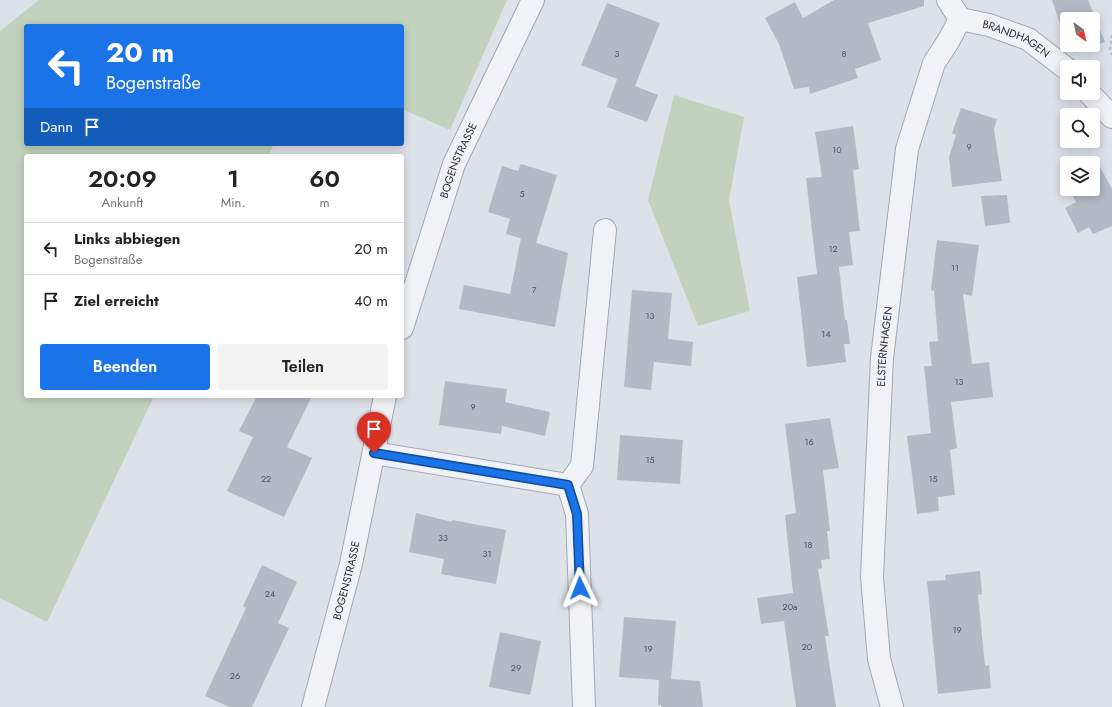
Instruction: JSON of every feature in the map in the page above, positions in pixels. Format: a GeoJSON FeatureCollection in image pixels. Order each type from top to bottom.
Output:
{"type":"FeatureCollection","features":[{"type":"Feature","properties":{"kind":"street","name":"BOGENSTRASSE"},"geometry":{"type":"LineString","coordinates":[[404,322],[454,164],[533,0]]}},
{"type":"Feature","properties":{"kind":"street"},"geometry":{"type":"LineString","coordinates":[[948,0],[960,19]]}},
{"type":"Feature","properties":{"kind":"street","name":"BRANDHAGEN"},"geometry":{"type":"LineString","coordinates":[[960,19],[989,25],[1028,40],[1060,64]]}},
{"type":"Feature","properties":{"kind":"street","name":"ELSTERNHAGEN"},"geometry":{"type":"LineString","coordinates":[[892,707],[879,659],[872,577],[882,358],[907,149],[934,63],[949,40],[960,19]]}},
{"type":"Feature","properties":{"kind":"street"},"geometry":{"type":"LineString","coordinates":[[1096,100],[1112,117]]}},
{"type":"Feature","properties":{"kind":"street"},"geometry":{"type":"LineString","coordinates":[[568,485],[582,466],[605,230]]}},
{"type":"Feature","properties":{"kind":"street","name":"BOGENSTRASSE"},"geometry":{"type":"LineString","coordinates":[[314,707],[351,564],[385,398]]}},
{"type":"Feature","properties":{"kind":"street"},"geometry":{"type":"LineString","coordinates":[[374,453],[568,485]]}},
{"type":"Feature","properties":{"kind":"street"},"geometry":{"type":"LineString","coordinates":[[568,485],[577,514],[584,707]]}},
{"type":"Feature","properties":{"kind":"path"},"geometry":{"type":"LineString","coordinates":[[1112,35],[1110,51],[1112,55]]}},
{"type":"Feature","properties":{"kind":"green space"},"geometry":{"type":"Polygon","coordinates":[[[39,0],[507,0],[450,130],[404,110],[404,24],[24,24],[24,146],[273,146],[269,154],[24,154],[24,398],[153,398],[47,622],[0,598],[0,31],[39,0]]]}},
{"type":"Feature","properties":{"kind":"green space"},"geometry":{"type":"Polygon","coordinates":[[[674,95],[744,117],[729,200],[750,311],[698,326],[648,200],[674,95]]]}},
{"type":"Feature","properties":{"kind":"building"},"geometry":{"type":"Polygon","coordinates":[[[834,0],[924,0],[924,6],[868,23],[881,60],[855,69],[858,78],[810,94],[809,87],[794,89],[779,44],[765,18],[795,2],[803,18],[834,0]]]}},
{"type":"Feature","properties":{"kind":"building"},"geometry":{"type":"Polygon","coordinates":[[[1052,0],[1088,0],[1093,12],[1060,12],[1060,24],[1052,0]]]}},
{"type":"Feature","properties":{"kind":"building"},"geometry":{"type":"Polygon","coordinates":[[[607,3],[660,23],[635,86],[658,95],[647,122],[607,107],[617,79],[581,65],[607,3]]]}},
{"type":"Feature","properties":{"kind":"building"},"geometry":{"type":"Polygon","coordinates":[[[1100,30],[1105,42],[1100,44],[1100,30]]]}},
{"type":"Feature","properties":{"kind":"building"},"geometry":{"type":"Polygon","coordinates":[[[961,108],[997,119],[994,129],[1002,181],[952,187],[949,157],[956,135],[952,133],[961,108]]]}},
{"type":"Feature","properties":{"kind":"building"},"geometry":{"type":"Polygon","coordinates":[[[853,126],[859,169],[853,170],[860,231],[849,232],[853,265],[839,267],[845,320],[847,320],[850,344],[844,344],[846,362],[807,367],[797,277],[817,274],[806,178],[822,177],[815,132],[853,126]]]}},
{"type":"Feature","properties":{"kind":"building"},"geometry":{"type":"Polygon","coordinates":[[[521,164],[557,175],[536,243],[506,234],[510,219],[488,212],[502,166],[518,171],[521,164]]]}},
{"type":"Feature","properties":{"kind":"building"},"geometry":{"type":"Polygon","coordinates":[[[1100,167],[1112,189],[1112,226],[1093,234],[1089,227],[1078,233],[1065,208],[1076,202],[1073,196],[1100,196],[1100,167]]]}},
{"type":"Feature","properties":{"kind":"building"},"geometry":{"type":"Polygon","coordinates":[[[1007,195],[1010,223],[985,226],[981,196],[1007,195]]]}},
{"type":"Feature","properties":{"kind":"building"},"geometry":{"type":"Polygon","coordinates":[[[521,238],[568,253],[555,327],[459,309],[464,285],[510,294],[521,238]]]}},
{"type":"Feature","properties":{"kind":"building"},"geometry":{"type":"Polygon","coordinates":[[[937,240],[979,245],[972,296],[963,294],[972,364],[989,362],[993,397],[951,402],[957,448],[950,450],[955,495],[938,497],[939,511],[917,514],[907,436],[931,433],[924,366],[932,366],[929,342],[938,341],[934,291],[931,290],[937,240]]]}},
{"type":"Feature","properties":{"kind":"building"},"geometry":{"type":"Polygon","coordinates":[[[632,290],[672,293],[668,339],[693,342],[691,366],[654,362],[651,390],[624,387],[632,290]]]}},
{"type":"Feature","properties":{"kind":"building"},"geometry":{"type":"Polygon","coordinates":[[[445,381],[507,389],[505,402],[550,412],[545,436],[502,426],[501,434],[439,425],[445,381]]]}},
{"type":"Feature","properties":{"kind":"building"},"geometry":{"type":"Polygon","coordinates":[[[256,398],[311,398],[287,447],[312,458],[284,517],[227,491],[253,437],[239,431],[256,398]]]}},
{"type":"Feature","properties":{"kind":"building"},"geometry":{"type":"Polygon","coordinates":[[[830,418],[839,468],[823,470],[830,531],[827,531],[830,559],[821,560],[822,568],[818,569],[829,636],[825,636],[836,707],[796,707],[784,621],[761,624],[757,598],[793,593],[785,515],[796,513],[785,424],[830,418]]]}},
{"type":"Feature","properties":{"kind":"building"},"geometry":{"type":"Polygon","coordinates":[[[620,435],[683,440],[680,484],[617,480],[620,435]]]}},
{"type":"Feature","properties":{"kind":"building"},"geometry":{"type":"Polygon","coordinates":[[[416,513],[452,522],[452,520],[506,530],[496,584],[441,574],[444,559],[409,552],[416,513]]]}},
{"type":"Feature","properties":{"kind":"building"},"geometry":{"type":"Polygon","coordinates":[[[262,565],[297,582],[278,623],[289,628],[252,707],[229,707],[205,696],[246,608],[243,606],[262,565]]]}},
{"type":"Feature","properties":{"kind":"building"},"geometry":{"type":"Polygon","coordinates":[[[980,571],[982,594],[978,595],[985,666],[989,665],[991,688],[938,694],[927,581],[946,580],[945,575],[980,571]]]}},
{"type":"Feature","properties":{"kind":"building"},"geometry":{"type":"Polygon","coordinates":[[[624,617],[676,621],[671,679],[700,681],[703,707],[661,707],[661,705],[658,705],[659,680],[619,677],[624,617]]]}},
{"type":"Feature","properties":{"kind":"building"},"geometry":{"type":"Polygon","coordinates":[[[500,632],[541,641],[530,695],[489,687],[500,632]]]}},
{"type":"Feature","properties":{"kind":"route"},"geometry":{"type":"LineString","coordinates":[[374,453],[568,485],[577,514],[580,588]]}}]}
